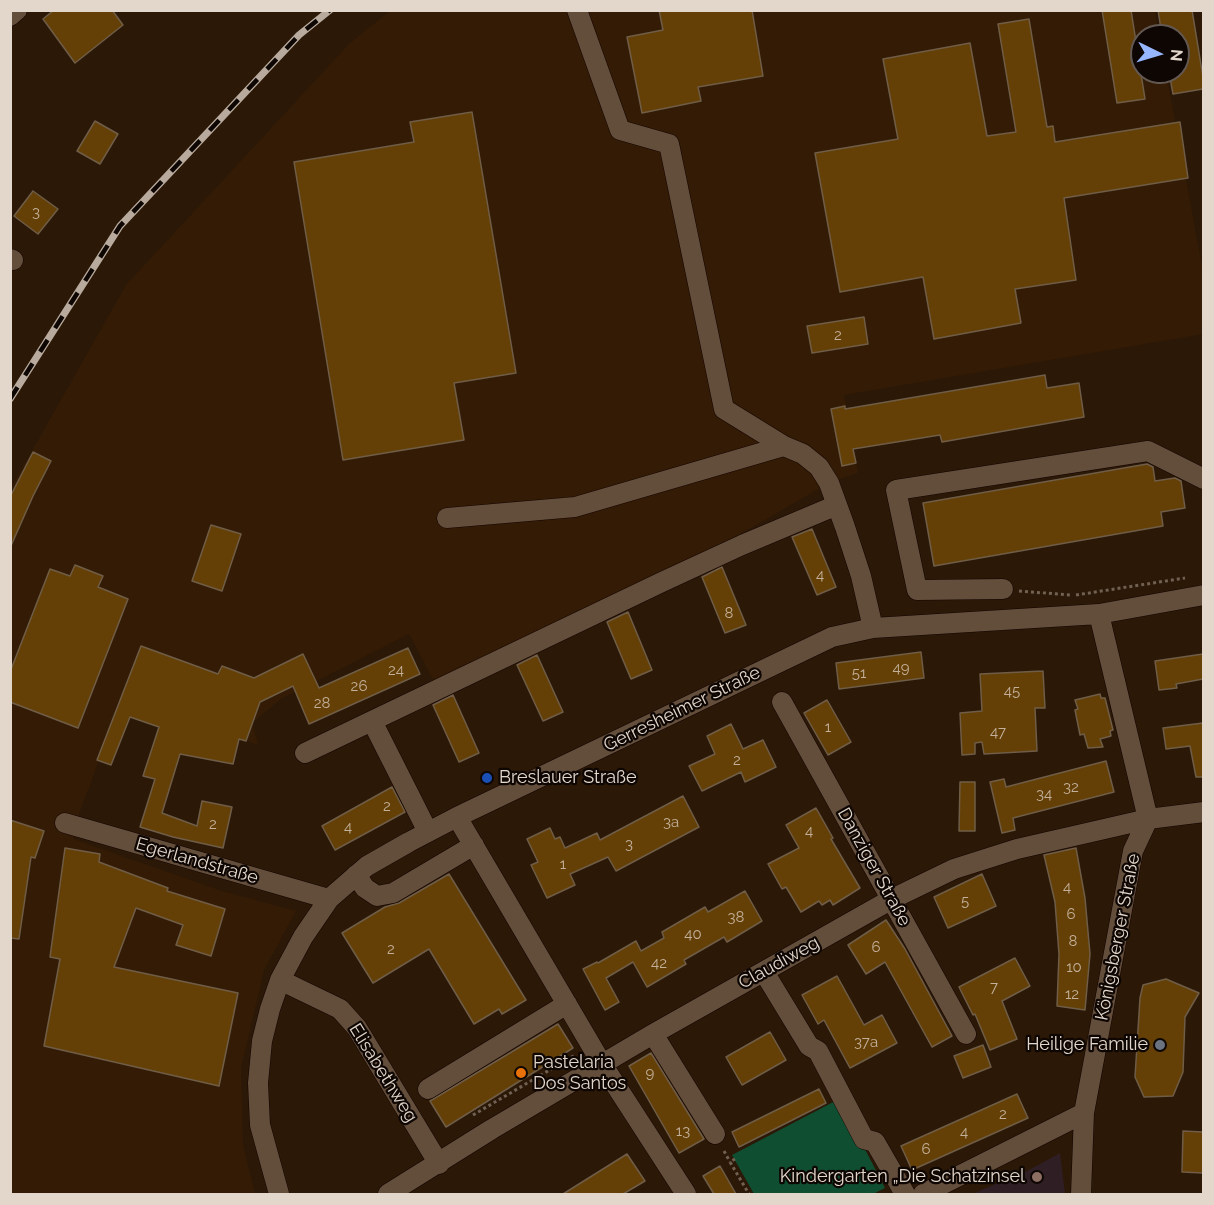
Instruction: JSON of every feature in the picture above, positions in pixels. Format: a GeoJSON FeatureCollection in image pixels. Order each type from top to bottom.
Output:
{"type":"FeatureCollection","features":[{"type":"Feature","properties":{"kind":"street"},"geometry":{"type":"LineString","coordinates":[[577,10],[620,130],[669,144],[724,409],[784,446],[803,454],[819,467],[829,483],[861,576],[873,628]]}},
{"type":"Feature","properties":{"kind":"street"},"geometry":{"type":"LineString","coordinates":[[447,518],[574,507],[784,446]]}},
{"type":"Feature","properties":{"kind":"street"},"geometry":{"type":"LineString","coordinates":[[1003,589],[917,590],[896,490],[1148,451],[1203,479]]}},
{"type":"Feature","properties":{"kind":"street"},"geometry":{"type":"LineString","coordinates":[[305,753],[732,549],[837,506]]}},
{"type":"Feature","properties":{"kind":"street","name":"Gerresheimer Straße"},"geometry":{"type":"LineString","coordinates":[[279,1194],[260,1125],[258,1083],[262,1041],[280,980],[303,937],[329,899],[362,871],[457,817],[832,637],[873,628],[1099,614],[1203,595]]}},
{"type":"Feature","properties":{"kind":"street"},"geometry":{"type":"LineString","coordinates":[[1099,614],[1148,819]]}},
{"type":"Feature","properties":{"kind":"street","name":"Danziger Straße"},"geometry":{"type":"LineString","coordinates":[[782,702],[966,1034]]}},
{"type":"Feature","properties":{"kind":"street"},"geometry":{"type":"LineString","coordinates":[[372,721],[428,832]]}},
{"type":"Feature","properties":{"kind":"street","name":"Claudiweg"},"geometry":{"type":"LineString","coordinates":[[388,1194],[492,1129],[653,1034],[892,900],[954,869],[1017,849],[1148,819],[1203,812]]}},
{"type":"Feature","properties":{"kind":"street"},"geometry":{"type":"LineString","coordinates":[[457,817],[602,1064],[686,1194]]}},
{"type":"Feature","properties":{"kind":"street","name":"Königsberger Straße"},"geometry":{"type":"LineString","coordinates":[[1081,1194],[1084,1113],[1133,851],[1148,819]]}},
{"type":"Feature","properties":{"kind":"street","name":"Egerlandstraße"},"geometry":{"type":"LineString","coordinates":[[65,823],[329,899]]}},
{"type":"Feature","properties":{"kind":"street"},"geometry":{"type":"LineString","coordinates":[[362,871],[365,888],[377,896],[393,893],[474,845]]}},
{"type":"Feature","properties":{"kind":"street"},"geometry":{"type":"LineString","coordinates":[[764,972],[809,1046],[818,1052],[864,1139],[875,1142],[905,1194]]}},
{"type":"Feature","properties":{"kind":"street","name":"Elisabethweg"},"geometry":{"type":"LineString","coordinates":[[280,980],[340,1009],[357,1028],[439,1164]]}},
{"type":"Feature","properties":{"kind":"street"},"geometry":{"type":"LineString","coordinates":[[428,1089],[567,1004]]}},
{"type":"Feature","properties":{"kind":"street"},"geometry":{"type":"LineString","coordinates":[[653,1034],[715,1134]]}},
{"type":"Feature","properties":{"kind":"street"},"geometry":{"type":"LineString","coordinates":[[923,1194],[1084,1113]]}},
{"type":"Feature","properties":{"kind":"path"},"geometry":{"type":"LineString","coordinates":[[1003,589],[1080,595],[1190,577]]}},
{"type":"Feature","properties":{"kind":"path"},"geometry":{"type":"LineString","coordinates":[[473,1115],[551,1068]]}},
{"type":"Feature","properties":{"kind":"path"},"geometry":{"type":"LineString","coordinates":[[735,1159],[730,1162],[749,1194]]}},
{"type":"Feature","properties":{"kind":"shaded area"},"geometry":{"type":"Polygon","coordinates":[[[391,10],[1155,11],[1157,24],[1130,24],[1130,84],[1168,84],[1203,271],[1203,334],[844,395],[858,473],[829,483],[733,538],[434,681],[409,634],[281,699],[252,723],[258,745],[122,698],[78,817],[73,839],[222,891],[296,911],[264,970],[241,1068],[243,1146],[255,1194],[11,1194],[11,488],[126,285],[350,43],[391,10]]]}},
{"type":"Feature","properties":{"kind":"shaded area","name":"Kindergarten „Die Schatzinsel"},"geometry":{"type":"Polygon","coordinates":[[[1060,1153],[1065,1194],[972,1194],[1027,1171],[1060,1153]]]}},
{"type":"Feature","properties":{"kind":"green space"},"geometry":{"type":"Polygon","coordinates":[[[839,1099],[885,1188],[873,1194],[754,1194],[732,1155],[839,1099]]]}},
{"type":"Feature","properties":{"kind":"building"},"geometry":{"type":"Polygon","coordinates":[[[54,10],[112,10],[123,25],[75,63],[43,19],[54,10]]]}},
{"type":"Feature","properties":{"kind":"building"},"geometry":{"type":"Polygon","coordinates":[[[659,10],[752,10],[763,76],[698,87],[701,101],[642,113],[627,37],[663,30],[659,10]]]}},
{"type":"Feature","properties":{"kind":"building"},"geometry":{"type":"Polygon","coordinates":[[[1102,10],[1131,10],[1133,24],[1130,24],[1130,84],[1143,84],[1145,99],[1117,103],[1102,10]]]}},
{"type":"Feature","properties":{"kind":"building"},"geometry":{"type":"Polygon","coordinates":[[[1158,10],[1192,10],[1203,89],[1173,94],[1171,84],[1190,84],[1190,24],[1160,24],[1158,10]]]}},
{"type":"Feature","properties":{"kind":"building"},"geometry":{"type":"Polygon","coordinates":[[[1029,19],[1047,127],[1053,126],[1055,142],[1180,122],[1188,178],[1064,198],[1076,280],[1015,289],[1021,323],[934,339],[923,277],[840,292],[815,153],[898,139],[883,59],[970,43],[987,136],[1016,132],[998,24],[1029,19]]]}},
{"type":"Feature","properties":{"kind":"building"},"geometry":{"type":"Polygon","coordinates":[[[472,112],[516,373],[454,383],[464,440],[343,460],[294,162],[414,142],[410,122],[472,112]]]}},
{"type":"Feature","properties":{"kind":"building"},"geometry":{"type":"Polygon","coordinates":[[[95,121],[118,134],[100,164],[77,151],[95,121]]]}},
{"type":"Feature","properties":{"kind":"building"},"geometry":{"type":"Polygon","coordinates":[[[33,191],[58,209],[38,234],[14,216],[33,191]]]}},
{"type":"Feature","properties":{"kind":"building"},"geometry":{"type":"Polygon","coordinates":[[[864,317],[868,344],[812,353],[807,326],[864,317]]]}},
{"type":"Feature","properties":{"kind":"building"},"geometry":{"type":"Polygon","coordinates":[[[1045,375],[1047,388],[1079,383],[1084,417],[942,442],[940,435],[853,449],[856,463],[842,466],[831,409],[845,406],[845,409],[1045,375]]]}},
{"type":"Feature","properties":{"kind":"building"},"geometry":{"type":"Polygon","coordinates":[[[33,452],[51,461],[10,548],[10,497],[33,452]]]}},
{"type":"Feature","properties":{"kind":"building"},"geometry":{"type":"Polygon","coordinates":[[[1147,464],[1153,467],[1155,481],[1175,478],[1181,481],[1185,508],[1161,512],[1163,526],[934,566],[923,503],[1147,464]]]}},
{"type":"Feature","properties":{"kind":"building"},"geometry":{"type":"Polygon","coordinates":[[[211,525],[241,534],[222,591],[192,581],[211,525]]]}},
{"type":"Feature","properties":{"kind":"building"},"geometry":{"type":"Polygon","coordinates":[[[812,529],[836,587],[817,595],[792,537],[812,529]]]}},
{"type":"Feature","properties":{"kind":"building"},"geometry":{"type":"Polygon","coordinates":[[[75,565],[103,576],[98,587],[128,599],[78,728],[10,702],[10,672],[50,569],[70,576],[75,565]]]}},
{"type":"Feature","properties":{"kind":"building"},"geometry":{"type":"Polygon","coordinates":[[[722,567],[746,625],[725,633],[702,577],[722,567]]]}},
{"type":"Feature","properties":{"kind":"building"},"geometry":{"type":"Polygon","coordinates":[[[628,612],[652,670],[631,679],[607,622],[628,612]]]}},
{"type":"Feature","properties":{"kind":"building"},"geometry":{"type":"Polygon","coordinates":[[[141,646],[218,674],[222,666],[254,678],[303,654],[319,688],[408,648],[420,674],[309,724],[293,686],[260,702],[246,741],[239,739],[233,764],[180,754],[162,813],[197,826],[202,801],[232,807],[223,848],[140,827],[155,779],[143,776],[159,727],[130,717],[111,765],[97,760],[141,646]]]}},
{"type":"Feature","properties":{"kind":"building"},"geometry":{"type":"Polygon","coordinates":[[[921,652],[924,678],[839,689],[836,663],[921,652]]]}},
{"type":"Feature","properties":{"kind":"building"},"geometry":{"type":"Polygon","coordinates":[[[1203,654],[1203,679],[1176,684],[1177,688],[1159,690],[1155,661],[1203,654]]]}},
{"type":"Feature","properties":{"kind":"building"},"geometry":{"type":"Polygon","coordinates":[[[537,655],[563,712],[543,721],[517,665],[537,655]]]}},
{"type":"Feature","properties":{"kind":"building"},"geometry":{"type":"Polygon","coordinates":[[[1043,671],[1045,708],[1035,708],[1037,751],[984,754],[982,742],[975,743],[975,754],[962,755],[960,713],[982,711],[980,674],[1043,671]]]}},
{"type":"Feature","properties":{"kind":"building"},"geometry":{"type":"Polygon","coordinates":[[[1100,694],[1101,698],[1105,698],[1113,730],[1110,731],[1111,736],[1100,739],[1103,747],[1088,748],[1084,734],[1080,735],[1075,700],[1100,694]]]}},
{"type":"Feature","properties":{"kind":"building"},"geometry":{"type":"Polygon","coordinates":[[[453,695],[479,753],[459,762],[433,705],[453,695]]]}},
{"type":"Feature","properties":{"kind":"building"},"geometry":{"type":"Polygon","coordinates":[[[827,700],[851,742],[828,755],[804,713],[827,700]]]}},
{"type":"Feature","properties":{"kind":"building"},"geometry":{"type":"Polygon","coordinates":[[[1203,723],[1203,777],[1196,777],[1190,746],[1166,749],[1163,728],[1203,723]]]}},
{"type":"Feature","properties":{"kind":"building"},"geometry":{"type":"Polygon","coordinates":[[[731,724],[743,749],[763,740],[776,767],[745,782],[741,772],[702,791],[689,766],[715,754],[707,736],[731,724]]]}},
{"type":"Feature","properties":{"kind":"building"},"geometry":{"type":"Polygon","coordinates":[[[1106,761],[1114,792],[1013,818],[1015,830],[1002,833],[990,782],[1004,779],[1006,787],[1106,761]]]}},
{"type":"Feature","properties":{"kind":"building"},"geometry":{"type":"Polygon","coordinates":[[[960,782],[975,782],[975,831],[959,831],[960,782]]]}},
{"type":"Feature","properties":{"kind":"building"},"geometry":{"type":"Polygon","coordinates":[[[392,787],[405,812],[335,850],[322,826],[392,787]]]}},
{"type":"Feature","properties":{"kind":"building"},"geometry":{"type":"Polygon","coordinates":[[[683,796],[699,827],[616,871],[608,857],[570,874],[575,885],[547,898],[531,865],[538,862],[527,839],[550,828],[555,839],[560,837],[565,848],[597,833],[600,840],[683,796]]]}},
{"type":"Feature","properties":{"kind":"building"},"geometry":{"type":"Polygon","coordinates":[[[816,808],[860,888],[833,905],[830,900],[822,905],[819,901],[801,912],[786,887],[782,889],[768,864],[799,848],[786,825],[816,808]]]}},
{"type":"Feature","properties":{"kind":"building"},"geometry":{"type":"Polygon","coordinates":[[[10,820],[44,831],[35,858],[31,857],[19,939],[10,938],[10,820]]]}},
{"type":"Feature","properties":{"kind":"building"},"geometry":{"type":"Polygon","coordinates":[[[65,848],[100,854],[99,862],[168,888],[167,891],[225,909],[211,956],[176,945],[183,925],[136,908],[114,967],[238,993],[219,1086],[44,1046],[60,959],[50,957],[65,848]]]}},
{"type":"Feature","properties":{"kind":"building"},"geometry":{"type":"Polygon","coordinates":[[[1076,848],[1085,898],[1090,954],[1085,1010],[1057,1006],[1059,954],[1055,902],[1044,855],[1076,848]]]}},
{"type":"Feature","properties":{"kind":"building"},"geometry":{"type":"Polygon","coordinates":[[[449,874],[526,1000],[502,1014],[499,1009],[474,1024],[429,949],[373,983],[342,933],[385,907],[399,903],[449,874]]]}},
{"type":"Feature","properties":{"kind":"building"},"geometry":{"type":"Polygon","coordinates":[[[982,874],[996,906],[948,928],[934,897],[982,874]]]}},
{"type":"Feature","properties":{"kind":"building"},"geometry":{"type":"Polygon","coordinates":[[[745,891],[762,921],[727,942],[724,937],[684,960],[686,964],[647,987],[633,962],[606,978],[619,1002],[605,1010],[583,969],[636,941],[641,951],[664,938],[662,932],[705,907],[708,912],[745,891]]]}},
{"type":"Feature","properties":{"kind":"building"},"geometry":{"type":"Polygon","coordinates":[[[886,920],[905,949],[952,1036],[932,1047],[885,962],[866,974],[848,945],[886,920]]]}},
{"type":"Feature","properties":{"kind":"building"},"geometry":{"type":"Polygon","coordinates":[[[1015,958],[1030,986],[1002,1001],[1017,1039],[990,1050],[975,1014],[973,1015],[959,987],[1015,958]]]}},
{"type":"Feature","properties":{"kind":"building"},"geometry":{"type":"Polygon","coordinates":[[[837,976],[864,1025],[882,1015],[897,1043],[850,1068],[824,1020],[818,1024],[802,995],[837,976]]]}},
{"type":"Feature","properties":{"kind":"building","name":"Heilige Familie"},"geometry":{"type":"Polygon","coordinates":[[[1166,979],[1199,993],[1185,1017],[1183,1072],[1173,1096],[1144,1097],[1135,1077],[1140,998],[1143,985],[1166,979]]]}},
{"type":"Feature","properties":{"kind":"building"},"geometry":{"type":"Polygon","coordinates":[[[558,1024],[573,1048],[446,1127],[430,1101],[558,1024]]]}},
{"type":"Feature","properties":{"kind":"building"},"geometry":{"type":"Polygon","coordinates":[[[770,1032],[786,1060],[742,1085],[726,1057],[770,1032]]]}},
{"type":"Feature","properties":{"kind":"building"},"geometry":{"type":"Polygon","coordinates":[[[983,1045],[991,1067],[963,1078],[954,1056],[983,1045]]]}},
{"type":"Feature","properties":{"kind":"building"},"geometry":{"type":"Polygon","coordinates":[[[651,1053],[704,1139],[679,1153],[629,1066],[651,1053]]]}},
{"type":"Feature","properties":{"kind":"building"},"geometry":{"type":"Polygon","coordinates":[[[819,1089],[826,1103],[739,1147],[732,1132],[819,1089]]]}},
{"type":"Feature","properties":{"kind":"building"},"geometry":{"type":"Polygon","coordinates":[[[1017,1094],[1028,1118],[912,1170],[901,1146],[1017,1094]]]}},
{"type":"Feature","properties":{"kind":"building"},"geometry":{"type":"Polygon","coordinates":[[[1183,1131],[1203,1132],[1203,1173],[1182,1172],[1183,1131]]]}},
{"type":"Feature","properties":{"kind":"building"},"geometry":{"type":"Polygon","coordinates":[[[627,1154],[645,1181],[623,1194],[563,1194],[627,1154]]]}},
{"type":"Feature","properties":{"kind":"building"},"geometry":{"type":"Polygon","coordinates":[[[720,1166],[736,1194],[714,1194],[703,1176],[720,1166]]]}},
{"type":"Feature","properties":{"kind":"railway"},"geometry":{"type":"LineString","coordinates":[[10,399],[120,226],[299,35],[330,10]]}},
{"type":"Feature","properties":{"kind":"place","name":"Breslauer Straße"},"geometry":{"type":"Point","coordinates":[487,778]}},
{"type":"Feature","properties":{"kind":"place","name":"Heilige Familie"},"geometry":{"type":"Point","coordinates":[1160,1045]}},
{"type":"Feature","properties":{"kind":"place","name":"Pastelaria Dos Santos"},"geometry":{"type":"Point","coordinates":[521,1073]}},
{"type":"Feature","properties":{"kind":"place","name":"Kindergarten „Die Schatzinsel"},"geometry":{"type":"Point","coordinates":[1037,1177]}}]}
